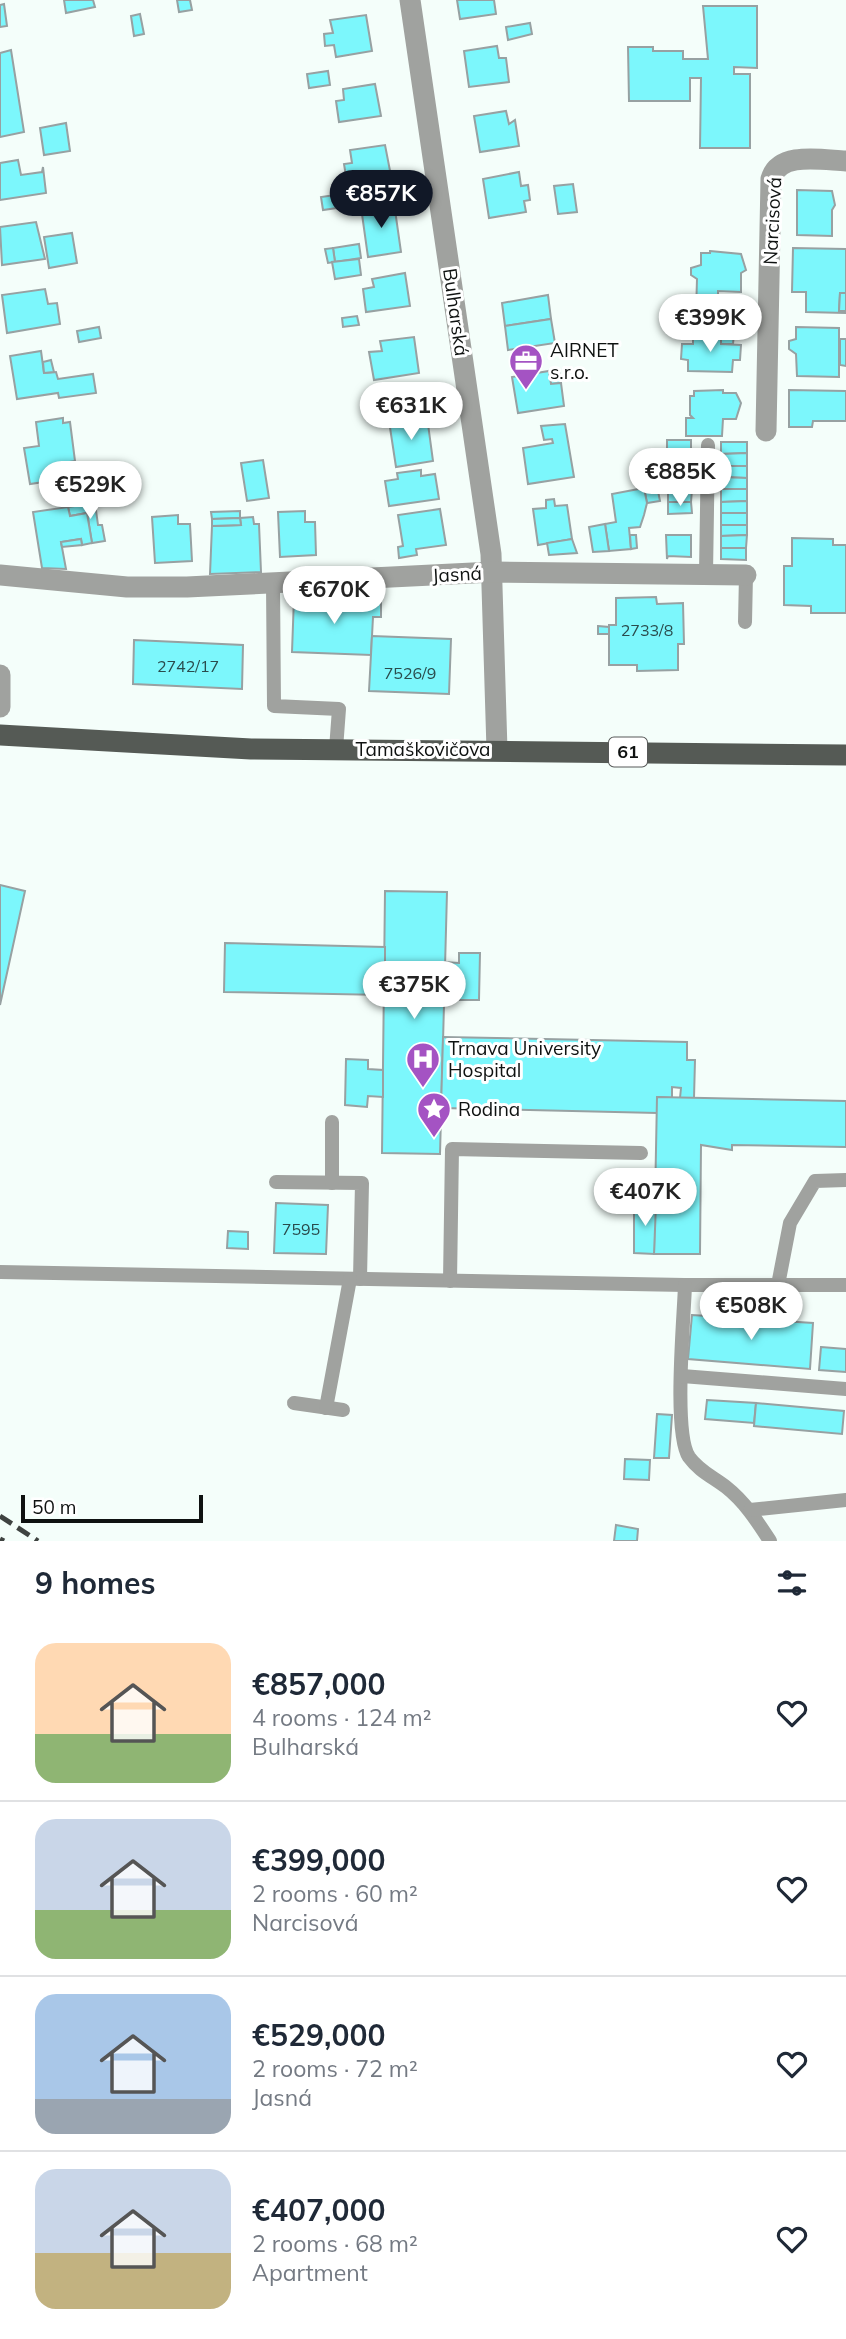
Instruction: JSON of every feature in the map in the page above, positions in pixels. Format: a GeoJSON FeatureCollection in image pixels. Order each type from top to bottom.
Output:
{"type":"FeatureCollection","features":[{"type":"Feature","properties":{"kind":"main road","name":"Tamaškovičova"},"geometry":{"type":"LineString","coordinates":[[0,735],[183,747],[846,755]]}},
{"type":"Feature","properties":{"kind":"street","name":"Bulharská"},"geometry":{"type":"LineString","coordinates":[[410,0],[493,572],[497,750]]}},
{"type":"Feature","properties":{"kind":"street","name":"Narcisová"},"geometry":{"type":"LineString","coordinates":[[766,431],[771,179],[774,169],[782,162],[846,161]]}},
{"type":"Feature","properties":{"kind":"street","name":"Jasná"},"geometry":{"type":"LineString","coordinates":[[0,575],[127,587],[273,584],[493,572],[746,575]]}},
{"type":"Feature","properties":{"kind":"street"},"geometry":{"type":"LineString","coordinates":[[0,675],[0,707]]}},
{"type":"Feature","properties":{"kind":"lane"},"geometry":{"type":"LineString","coordinates":[[706,573],[708,445]]}},
{"type":"Feature","properties":{"kind":"lane"},"geometry":{"type":"LineString","coordinates":[[745,622],[746,575]]}},
{"type":"Feature","properties":{"kind":"lane"},"geometry":{"type":"LineString","coordinates":[[273,584],[274,706],[339,709],[336,749]]}},
{"type":"Feature","properties":{"kind":"lane"},"geometry":{"type":"LineString","coordinates":[[332,1122],[332,1183]]}},
{"type":"Feature","properties":{"kind":"lane"},"geometry":{"type":"LineString","coordinates":[[450,1281],[452,1149],[640,1153]]}},
{"type":"Feature","properties":{"kind":"lane"},"geometry":{"type":"LineString","coordinates":[[778,1285],[790,1223],[815,1181],[846,1180]]}},
{"type":"Feature","properties":{"kind":"lane"},"geometry":{"type":"LineString","coordinates":[[276,1181],[362,1183],[355,1279],[326,1408]]}},
{"type":"Feature","properties":{"kind":"lane"},"geometry":{"type":"LineString","coordinates":[[0,1272],[685,1285],[846,1285]]}},
{"type":"Feature","properties":{"kind":"lane"},"geometry":{"type":"LineString","coordinates":[[685,1285],[682,1377],[683,1430],[687,1454],[702,1471],[727,1488],[750,1510],[770,1541]]}},
{"type":"Feature","properties":{"kind":"lane"},"geometry":{"type":"LineString","coordinates":[[682,1377],[846,1390]]}},
{"type":"Feature","properties":{"kind":"lane"},"geometry":{"type":"LineString","coordinates":[[294,1403],[343,1410]]}},
{"type":"Feature","properties":{"kind":"lane"},"geometry":{"type":"LineString","coordinates":[[750,1510],[846,1500]]}},
{"type":"Feature","properties":{"kind":"building"},"geometry":{"type":"Polygon","coordinates":[[[64,0],[93,0],[95,7],[66,13],[64,0]]]}},
{"type":"Feature","properties":{"kind":"building"},"geometry":{"type":"Polygon","coordinates":[[[177,0],[190,0],[192,10],[179,12],[177,0]]]}},
{"type":"Feature","properties":{"kind":"building"},"geometry":{"type":"Polygon","coordinates":[[[457,0],[494,0],[496,14],[460,19],[457,0]]]}},
{"type":"Feature","properties":{"kind":"building"},"geometry":{"type":"Polygon","coordinates":[[[4,4],[7,26],[0,27],[0,5],[4,4]]]}},
{"type":"Feature","properties":{"kind":"building"},"geometry":{"type":"Polygon","coordinates":[[[703,6],[757,6],[757,68],[734,67],[734,74],[750,74],[750,148],[700,148],[701,78],[690,78],[690,101],[629,101],[628,47],[653,47],[653,51],[683,51],[683,59],[708,59],[703,6]]]}},
{"type":"Feature","properties":{"kind":"building"},"geometry":{"type":"Polygon","coordinates":[[[140,14],[144,34],[134,36],[131,16],[140,14]]]}},
{"type":"Feature","properties":{"kind":"building"},"geometry":{"type":"Polygon","coordinates":[[[366,15],[372,51],[336,57],[334,45],[325,46],[324,34],[333,33],[330,20],[366,15]]]}},
{"type":"Feature","properties":{"kind":"building"},"geometry":{"type":"Polygon","coordinates":[[[530,23],[532,34],[508,40],[506,27],[530,23]]]}},
{"type":"Feature","properties":{"kind":"building"},"geometry":{"type":"Polygon","coordinates":[[[497,46],[499,58],[506,58],[509,82],[469,87],[464,51],[497,46]]]}},
{"type":"Feature","properties":{"kind":"building"},"geometry":{"type":"Polygon","coordinates":[[[11,50],[24,132],[0,137],[0,53],[11,50]]]}},
{"type":"Feature","properties":{"kind":"building"},"geometry":{"type":"Polygon","coordinates":[[[328,71],[330,85],[309,88],[307,74],[328,71]]]}},
{"type":"Feature","properties":{"kind":"building"},"geometry":{"type":"Polygon","coordinates":[[[375,84],[381,116],[339,122],[336,101],[344,100],[343,89],[375,84]]]}},
{"type":"Feature","properties":{"kind":"building"},"geometry":{"type":"Polygon","coordinates":[[[506,111],[509,124],[515,120],[519,146],[480,152],[474,116],[506,111]]]}},
{"type":"Feature","properties":{"kind":"building"},"geometry":{"type":"Polygon","coordinates":[[[66,123],[70,151],[44,155],[40,128],[66,123]]]}},
{"type":"Feature","properties":{"kind":"building"},"geometry":{"type":"Polygon","coordinates":[[[385,145],[392,181],[348,188],[344,164],[352,163],[350,150],[385,145]]]}},
{"type":"Feature","properties":{"kind":"building"},"geometry":{"type":"Polygon","coordinates":[[[18,160],[21,175],[42,172],[43,167],[46,193],[0,200],[0,163],[18,160]]]}},
{"type":"Feature","properties":{"kind":"building"},"geometry":{"type":"Polygon","coordinates":[[[519,172],[521,186],[528,185],[530,200],[524,201],[526,212],[489,218],[483,179],[519,172]]]}},
{"type":"Feature","properties":{"kind":"building"},"geometry":{"type":"Polygon","coordinates":[[[573,184],[577,212],[558,214],[554,186],[573,184]]]}},
{"type":"Feature","properties":{"kind":"building"},"geometry":{"type":"Polygon","coordinates":[[[797,190],[832,191],[835,205],[832,210],[832,236],[797,235],[797,190]]]}},
{"type":"Feature","properties":{"kind":"building"},"geometry":{"type":"Polygon","coordinates":[[[342,194],[344,207],[323,210],[321,197],[342,194]]]}},
{"type":"Feature","properties":{"kind":"building"},"geometry":{"type":"Polygon","coordinates":[[[394,203],[401,252],[368,257],[361,207],[394,203]]]}},
{"type":"Feature","properties":{"kind":"building"},"geometry":{"type":"Polygon","coordinates":[[[36,222],[45,259],[2,265],[0,227],[36,222]]]}},
{"type":"Feature","properties":{"kind":"building"},"geometry":{"type":"Polygon","coordinates":[[[72,233],[77,263],[49,268],[44,237],[72,233]]]}},
{"type":"Feature","properties":{"kind":"building"},"geometry":{"type":"Polygon","coordinates":[[[359,244],[361,258],[335,262],[333,248],[359,244]]]}},
{"type":"Feature","properties":{"kind":"building"},"geometry":{"type":"Polygon","coordinates":[[[333,248],[335,262],[328,263],[325,249],[333,248]]]}},
{"type":"Feature","properties":{"kind":"building"},"geometry":{"type":"Polygon","coordinates":[[[793,248],[846,249],[846,293],[840,293],[839,311],[846,313],[806,312],[806,292],[792,292],[793,248]]]}},
{"type":"Feature","properties":{"kind":"building"},"geometry":{"type":"Polygon","coordinates":[[[710,251],[741,254],[746,270],[741,273],[741,292],[718,291],[718,314],[696,313],[697,279],[691,275],[691,268],[701,265],[701,253],[710,251]]]}},
{"type":"Feature","properties":{"kind":"building"},"geometry":{"type":"Polygon","coordinates":[[[359,259],[361,275],[335,279],[332,262],[359,259]]]}},
{"type":"Feature","properties":{"kind":"building"},"geometry":{"type":"Polygon","coordinates":[[[405,273],[410,306],[366,312],[363,289],[374,287],[372,279],[405,273]]]}},
{"type":"Feature","properties":{"kind":"building"},"geometry":{"type":"Polygon","coordinates":[[[45,289],[48,304],[57,303],[60,324],[7,333],[2,295],[45,289]]]}},
{"type":"Feature","properties":{"kind":"building"},"geometry":{"type":"Polygon","coordinates":[[[840,293],[846,293],[846,311],[839,311],[840,293]]]}},
{"type":"Feature","properties":{"kind":"building"},"geometry":{"type":"Polygon","coordinates":[[[548,295],[551,319],[505,326],[502,303],[548,295]]]}},
{"type":"Feature","properties":{"kind":"building"},"geometry":{"type":"Polygon","coordinates":[[[357,316],[359,325],[343,327],[342,318],[357,316]]]}},
{"type":"Feature","properties":{"kind":"building"},"geometry":{"type":"Polygon","coordinates":[[[551,319],[555,343],[508,350],[505,326],[551,319]]]}},
{"type":"Feature","properties":{"kind":"building"},"geometry":{"type":"Polygon","coordinates":[[[99,327],[101,338],[79,342],[77,331],[99,327]]]}},
{"type":"Feature","properties":{"kind":"building"},"geometry":{"type":"Polygon","coordinates":[[[796,327],[839,328],[839,377],[797,376],[796,354],[789,349],[789,341],[796,339],[796,327]]]}},
{"type":"Feature","properties":{"kind":"building"},"geometry":{"type":"Polygon","coordinates":[[[693,332],[721,333],[721,344],[741,345],[740,360],[733,360],[732,372],[688,371],[688,360],[681,359],[682,344],[693,344],[693,332]]]}},
{"type":"Feature","properties":{"kind":"building"},"geometry":{"type":"Polygon","coordinates":[[[721,333],[734,333],[733,344],[721,344],[721,333]]]}},
{"type":"Feature","properties":{"kind":"building"},"geometry":{"type":"Polygon","coordinates":[[[414,337],[419,373],[374,380],[369,352],[382,351],[380,341],[414,337]]]}},
{"type":"Feature","properties":{"kind":"building"},"geometry":{"type":"Polygon","coordinates":[[[840,339],[846,339],[846,366],[840,365],[840,339]]]}},
{"type":"Feature","properties":{"kind":"building"},"geometry":{"type":"Polygon","coordinates":[[[41,351],[44,373],[56,372],[58,379],[93,374],[96,393],[59,398],[58,393],[17,399],[10,356],[41,351]]]}},
{"type":"Feature","properties":{"kind":"building"},"geometry":{"type":"Polygon","coordinates":[[[51,360],[54,372],[44,373],[43,362],[51,360]]]}},
{"type":"Feature","properties":{"kind":"building"},"geometry":{"type":"Polygon","coordinates":[[[559,370],[561,383],[551,384],[549,371],[559,370]]]}},
{"type":"Feature","properties":{"kind":"building"},"geometry":{"type":"Polygon","coordinates":[[[549,371],[551,384],[561,383],[564,406],[518,413],[512,377],[549,371]]]}},
{"type":"Feature","properties":{"kind":"building"},"geometry":{"type":"Polygon","coordinates":[[[723,390],[723,393],[736,393],[741,403],[736,419],[723,419],[722,436],[686,436],[686,418],[693,418],[690,415],[690,396],[694,396],[694,391],[723,390]]]}},
{"type":"Feature","properties":{"kind":"building"},"geometry":{"type":"Polygon","coordinates":[[[789,390],[846,391],[846,421],[813,421],[812,427],[789,427],[789,390]]]}},
{"type":"Feature","properties":{"kind":"building"},"geometry":{"type":"Polygon","coordinates":[[[417,416],[418,425],[428,424],[433,461],[396,467],[389,421],[417,416]]]}},
{"type":"Feature","properties":{"kind":"building"},"geometry":{"type":"Polygon","coordinates":[[[63,418],[63,423],[70,422],[75,461],[69,462],[71,478],[30,484],[24,448],[39,446],[36,422],[63,418]]]}},
{"type":"Feature","properties":{"kind":"building"},"geometry":{"type":"Polygon","coordinates":[[[565,424],[574,477],[528,484],[523,448],[553,443],[552,439],[544,440],[541,426],[565,424]]]}},
{"type":"Feature","properties":{"kind":"building"},"geometry":{"type":"Polygon","coordinates":[[[667,440],[691,440],[691,453],[667,453],[667,440]]]}},
{"type":"Feature","properties":{"kind":"building"},"geometry":{"type":"Polygon","coordinates":[[[721,442],[747,442],[747,453],[721,454],[721,442]]]}},
{"type":"Feature","properties":{"kind":"building"},"geometry":{"type":"Polygon","coordinates":[[[667,453],[691,453],[692,465],[668,465],[667,453]]]}},
{"type":"Feature","properties":{"kind":"building"},"geometry":{"type":"Polygon","coordinates":[[[747,453],[747,466],[721,466],[721,454],[747,453]]]}},
{"type":"Feature","properties":{"kind":"building"},"geometry":{"type":"Polygon","coordinates":[[[263,460],[269,498],[247,501],[241,463],[263,460]]]}},
{"type":"Feature","properties":{"kind":"building"},"geometry":{"type":"Polygon","coordinates":[[[668,465],[692,465],[692,477],[668,477],[668,465]]]}},
{"type":"Feature","properties":{"kind":"building"},"geometry":{"type":"Polygon","coordinates":[[[721,466],[747,466],[747,478],[721,477],[721,466]]]}},
{"type":"Feature","properties":{"kind":"building"},"geometry":{"type":"Polygon","coordinates":[[[421,470],[421,476],[435,474],[439,499],[389,506],[385,481],[398,479],[397,473],[421,470]]]}},
{"type":"Feature","properties":{"kind":"building"},"geometry":{"type":"Polygon","coordinates":[[[668,477],[692,477],[692,489],[668,489],[668,477]]]}},
{"type":"Feature","properties":{"kind":"building"},"geometry":{"type":"Polygon","coordinates":[[[721,477],[747,478],[747,489],[721,489],[721,477]]]}},
{"type":"Feature","properties":{"kind":"building"},"geometry":{"type":"Polygon","coordinates":[[[657,486],[660,501],[647,503],[644,488],[657,486]]]}},
{"type":"Feature","properties":{"kind":"building"},"geometry":{"type":"Polygon","coordinates":[[[644,488],[647,503],[640,527],[629,528],[631,549],[609,551],[605,524],[616,522],[612,494],[644,488]]]}},
{"type":"Feature","properties":{"kind":"building"},"geometry":{"type":"Polygon","coordinates":[[[668,489],[692,489],[691,502],[668,502],[668,489]]]}},
{"type":"Feature","properties":{"kind":"building"},"geometry":{"type":"Polygon","coordinates":[[[721,489],[747,489],[747,501],[721,502],[721,489]]]}},
{"type":"Feature","properties":{"kind":"building"},"geometry":{"type":"Polygon","coordinates":[[[554,499],[555,506],[567,505],[572,539],[538,545],[533,509],[546,508],[546,500],[554,499]]]}},
{"type":"Feature","properties":{"kind":"building"},"geometry":{"type":"Polygon","coordinates":[[[747,501],[747,513],[721,513],[721,502],[747,501]]]}},
{"type":"Feature","properties":{"kind":"building"},"geometry":{"type":"Polygon","coordinates":[[[668,502],[691,502],[692,513],[668,514],[668,502]]]}},
{"type":"Feature","properties":{"kind":"building"},"geometry":{"type":"Polygon","coordinates":[[[95,503],[98,525],[102,525],[105,541],[92,543],[87,513],[70,516],[68,507],[95,503]]]}},
{"type":"Feature","properties":{"kind":"building"},"geometry":{"type":"Polygon","coordinates":[[[68,507],[70,516],[87,513],[92,543],[82,545],[81,539],[61,542],[66,569],[42,568],[33,512],[68,507]]]}},
{"type":"Feature","properties":{"kind":"building"},"geometry":{"type":"Polygon","coordinates":[[[440,509],[446,545],[416,549],[417,555],[399,558],[398,547],[403,546],[398,515],[440,509]]]}},
{"type":"Feature","properties":{"kind":"building"},"geometry":{"type":"Polygon","coordinates":[[[240,511],[240,518],[212,519],[211,512],[240,511]]]}},
{"type":"Feature","properties":{"kind":"building"},"geometry":{"type":"Polygon","coordinates":[[[305,511],[305,522],[315,522],[316,555],[280,557],[278,512],[305,511]]]}},
{"type":"Feature","properties":{"kind":"building"},"geometry":{"type":"Polygon","coordinates":[[[721,513],[747,513],[747,525],[721,525],[721,513]]]}},
{"type":"Feature","properties":{"kind":"building"},"geometry":{"type":"Polygon","coordinates":[[[178,515],[178,524],[190,524],[192,561],[155,563],[152,517],[178,515]]]}},
{"type":"Feature","properties":{"kind":"building"},"geometry":{"type":"Polygon","coordinates":[[[253,517],[254,524],[259,524],[261,572],[210,574],[212,526],[241,525],[240,518],[253,517]]]}},
{"type":"Feature","properties":{"kind":"building"},"geometry":{"type":"Polygon","coordinates":[[[240,518],[241,525],[212,526],[212,519],[240,518]]]}},
{"type":"Feature","properties":{"kind":"building"},"geometry":{"type":"Polygon","coordinates":[[[605,524],[609,551],[593,552],[589,527],[605,524]]]}},
{"type":"Feature","properties":{"kind":"building"},"geometry":{"type":"Polygon","coordinates":[[[721,525],[747,525],[747,535],[721,536],[721,525]]]}},
{"type":"Feature","properties":{"kind":"building"},"geometry":{"type":"Polygon","coordinates":[[[630,535],[636,535],[637,548],[631,549],[630,535]]]}},
{"type":"Feature","properties":{"kind":"building"},"geometry":{"type":"Polygon","coordinates":[[[666,535],[691,535],[691,557],[668,556],[667,559],[666,535]]]}},
{"type":"Feature","properties":{"kind":"building"},"geometry":{"type":"Polygon","coordinates":[[[747,535],[746,548],[721,548],[721,536],[747,535]]]}},
{"type":"Feature","properties":{"kind":"building"},"geometry":{"type":"Polygon","coordinates":[[[792,538],[833,539],[833,545],[846,545],[846,613],[811,613],[811,606],[784,605],[784,566],[792,566],[792,538]]]}},
{"type":"Feature","properties":{"kind":"building"},"geometry":{"type":"Polygon","coordinates":[[[81,539],[82,545],[62,547],[61,542],[81,539]]]}},
{"type":"Feature","properties":{"kind":"building"},"geometry":{"type":"Polygon","coordinates":[[[572,539],[577,553],[549,555],[547,543],[572,539]]]}},
{"type":"Feature","properties":{"kind":"building"},"geometry":{"type":"Polygon","coordinates":[[[721,548],[746,548],[746,560],[721,559],[721,548]]]}},
{"type":"Feature","properties":{"kind":"building"},"geometry":{"type":"Polygon","coordinates":[[[294,597],[381,602],[381,617],[373,617],[371,655],[292,652],[294,597]]]}},
{"type":"Feature","properties":{"kind":"building"},"geometry":{"type":"Polygon","coordinates":[[[656,597],[657,604],[683,603],[684,644],[678,644],[678,670],[637,671],[637,665],[609,665],[609,625],[616,625],[616,598],[656,597]]]}},
{"type":"Feature","properties":{"kind":"building"},"geometry":{"type":"Polygon","coordinates":[[[598,626],[609,627],[609,634],[598,634],[598,626]]]}},
{"type":"Feature","properties":{"kind":"building"},"geometry":{"type":"Polygon","coordinates":[[[372,636],[451,639],[449,694],[369,691],[372,636]]]}},
{"type":"Feature","properties":{"kind":"building"},"geometry":{"type":"Polygon","coordinates":[[[134,640],[243,645],[242,689],[133,684],[134,640]]]}},
{"type":"Feature","properties":{"kind":"building"},"geometry":{"type":"Polygon","coordinates":[[[0,885],[25,891],[0,1005],[0,885]]]}},
{"type":"Feature","properties":{"kind":"building"},"geometry":{"type":"Polygon","coordinates":[[[385,891],[447,892],[440,1154],[382,1153],[385,891]]]}},
{"type":"Feature","properties":{"kind":"building"},"geometry":{"type":"Polygon","coordinates":[[[225,943],[385,947],[385,995],[224,992],[225,943]]]}},
{"type":"Feature","properties":{"kind":"building"},"geometry":{"type":"Polygon","coordinates":[[[459,953],[480,953],[479,1000],[458,1000],[458,988],[444,987],[445,962],[459,963],[459,953]]]}},
{"type":"Feature","properties":{"kind":"building"},"geometry":{"type":"Polygon","coordinates":[[[443,1037],[687,1042],[687,1060],[695,1060],[694,1098],[680,1098],[681,1088],[672,1087],[672,1098],[657,1097],[657,1113],[441,1108],[443,1037]]]}},
{"type":"Feature","properties":{"kind":"building"},"geometry":{"type":"Polygon","coordinates":[[[346,1059],[368,1060],[368,1069],[383,1070],[383,1097],[368,1096],[367,1107],[345,1105],[346,1059]]]}},
{"type":"Feature","properties":{"kind":"building"},"geometry":{"type":"Polygon","coordinates":[[[657,1097],[846,1101],[846,1147],[732,1145],[732,1150],[701,1145],[700,1254],[654,1254],[657,1097]]]}},
{"type":"Feature","properties":{"kind":"building"},"geometry":{"type":"Polygon","coordinates":[[[276,1203],[328,1205],[326,1254],[274,1253],[276,1203]]]}},
{"type":"Feature","properties":{"kind":"building"},"geometry":{"type":"Polygon","coordinates":[[[634,1203],[656,1204],[654,1254],[634,1253],[634,1203]]]}},
{"type":"Feature","properties":{"kind":"building"},"geometry":{"type":"Polygon","coordinates":[[[228,1231],[248,1232],[248,1249],[227,1248],[228,1231]]]}},
{"type":"Feature","properties":{"kind":"building"},"geometry":{"type":"Polygon","coordinates":[[[692,1315],[813,1323],[810,1369],[688,1359],[692,1315]]]}},
{"type":"Feature","properties":{"kind":"building"},"geometry":{"type":"Polygon","coordinates":[[[821,1347],[846,1349],[846,1372],[819,1370],[821,1347]]]}},
{"type":"Feature","properties":{"kind":"building"},"geometry":{"type":"Polygon","coordinates":[[[707,1400],[756,1403],[754,1423],[705,1419],[707,1400]]]}},
{"type":"Feature","properties":{"kind":"building"},"geometry":{"type":"Polygon","coordinates":[[[756,1403],[844,1411],[842,1434],[754,1426],[756,1403]]]}},
{"type":"Feature","properties":{"kind":"building"},"geometry":{"type":"Polygon","coordinates":[[[657,1414],[672,1415],[669,1458],[654,1458],[657,1414]]]}},
{"type":"Feature","properties":{"kind":"building"},"geometry":{"type":"Polygon","coordinates":[[[625,1459],[650,1460],[649,1480],[624,1479],[625,1459]]]}},
{"type":"Feature","properties":{"kind":"building"},"geometry":{"type":"Polygon","coordinates":[[[616,1525],[638,1529],[637,1541],[614,1541],[616,1525]]]}},
{"type":"Feature","properties":{"kind":"railway"},"geometry":{"type":"LineString","coordinates":[[0,1516],[38,1541]]}},
{"type":"Feature","properties":{"kind":"railway"},"geometry":{"type":"LineString","coordinates":[[0,1539],[4,1541]]}},
{"type":"Feature","properties":{"kind":"place","name":"AIRNET s.r.o."},"geometry":{"type":"Point","coordinates":[526,391]}},
{"type":"Feature","properties":{"kind":"place","name":"Trnava University Hospital"},"geometry":{"type":"Point","coordinates":[423,1089]}},
{"type":"Feature","properties":{"kind":"place","name":"Rodina"},"geometry":{"type":"Point","coordinates":[434,1139]}}]}
